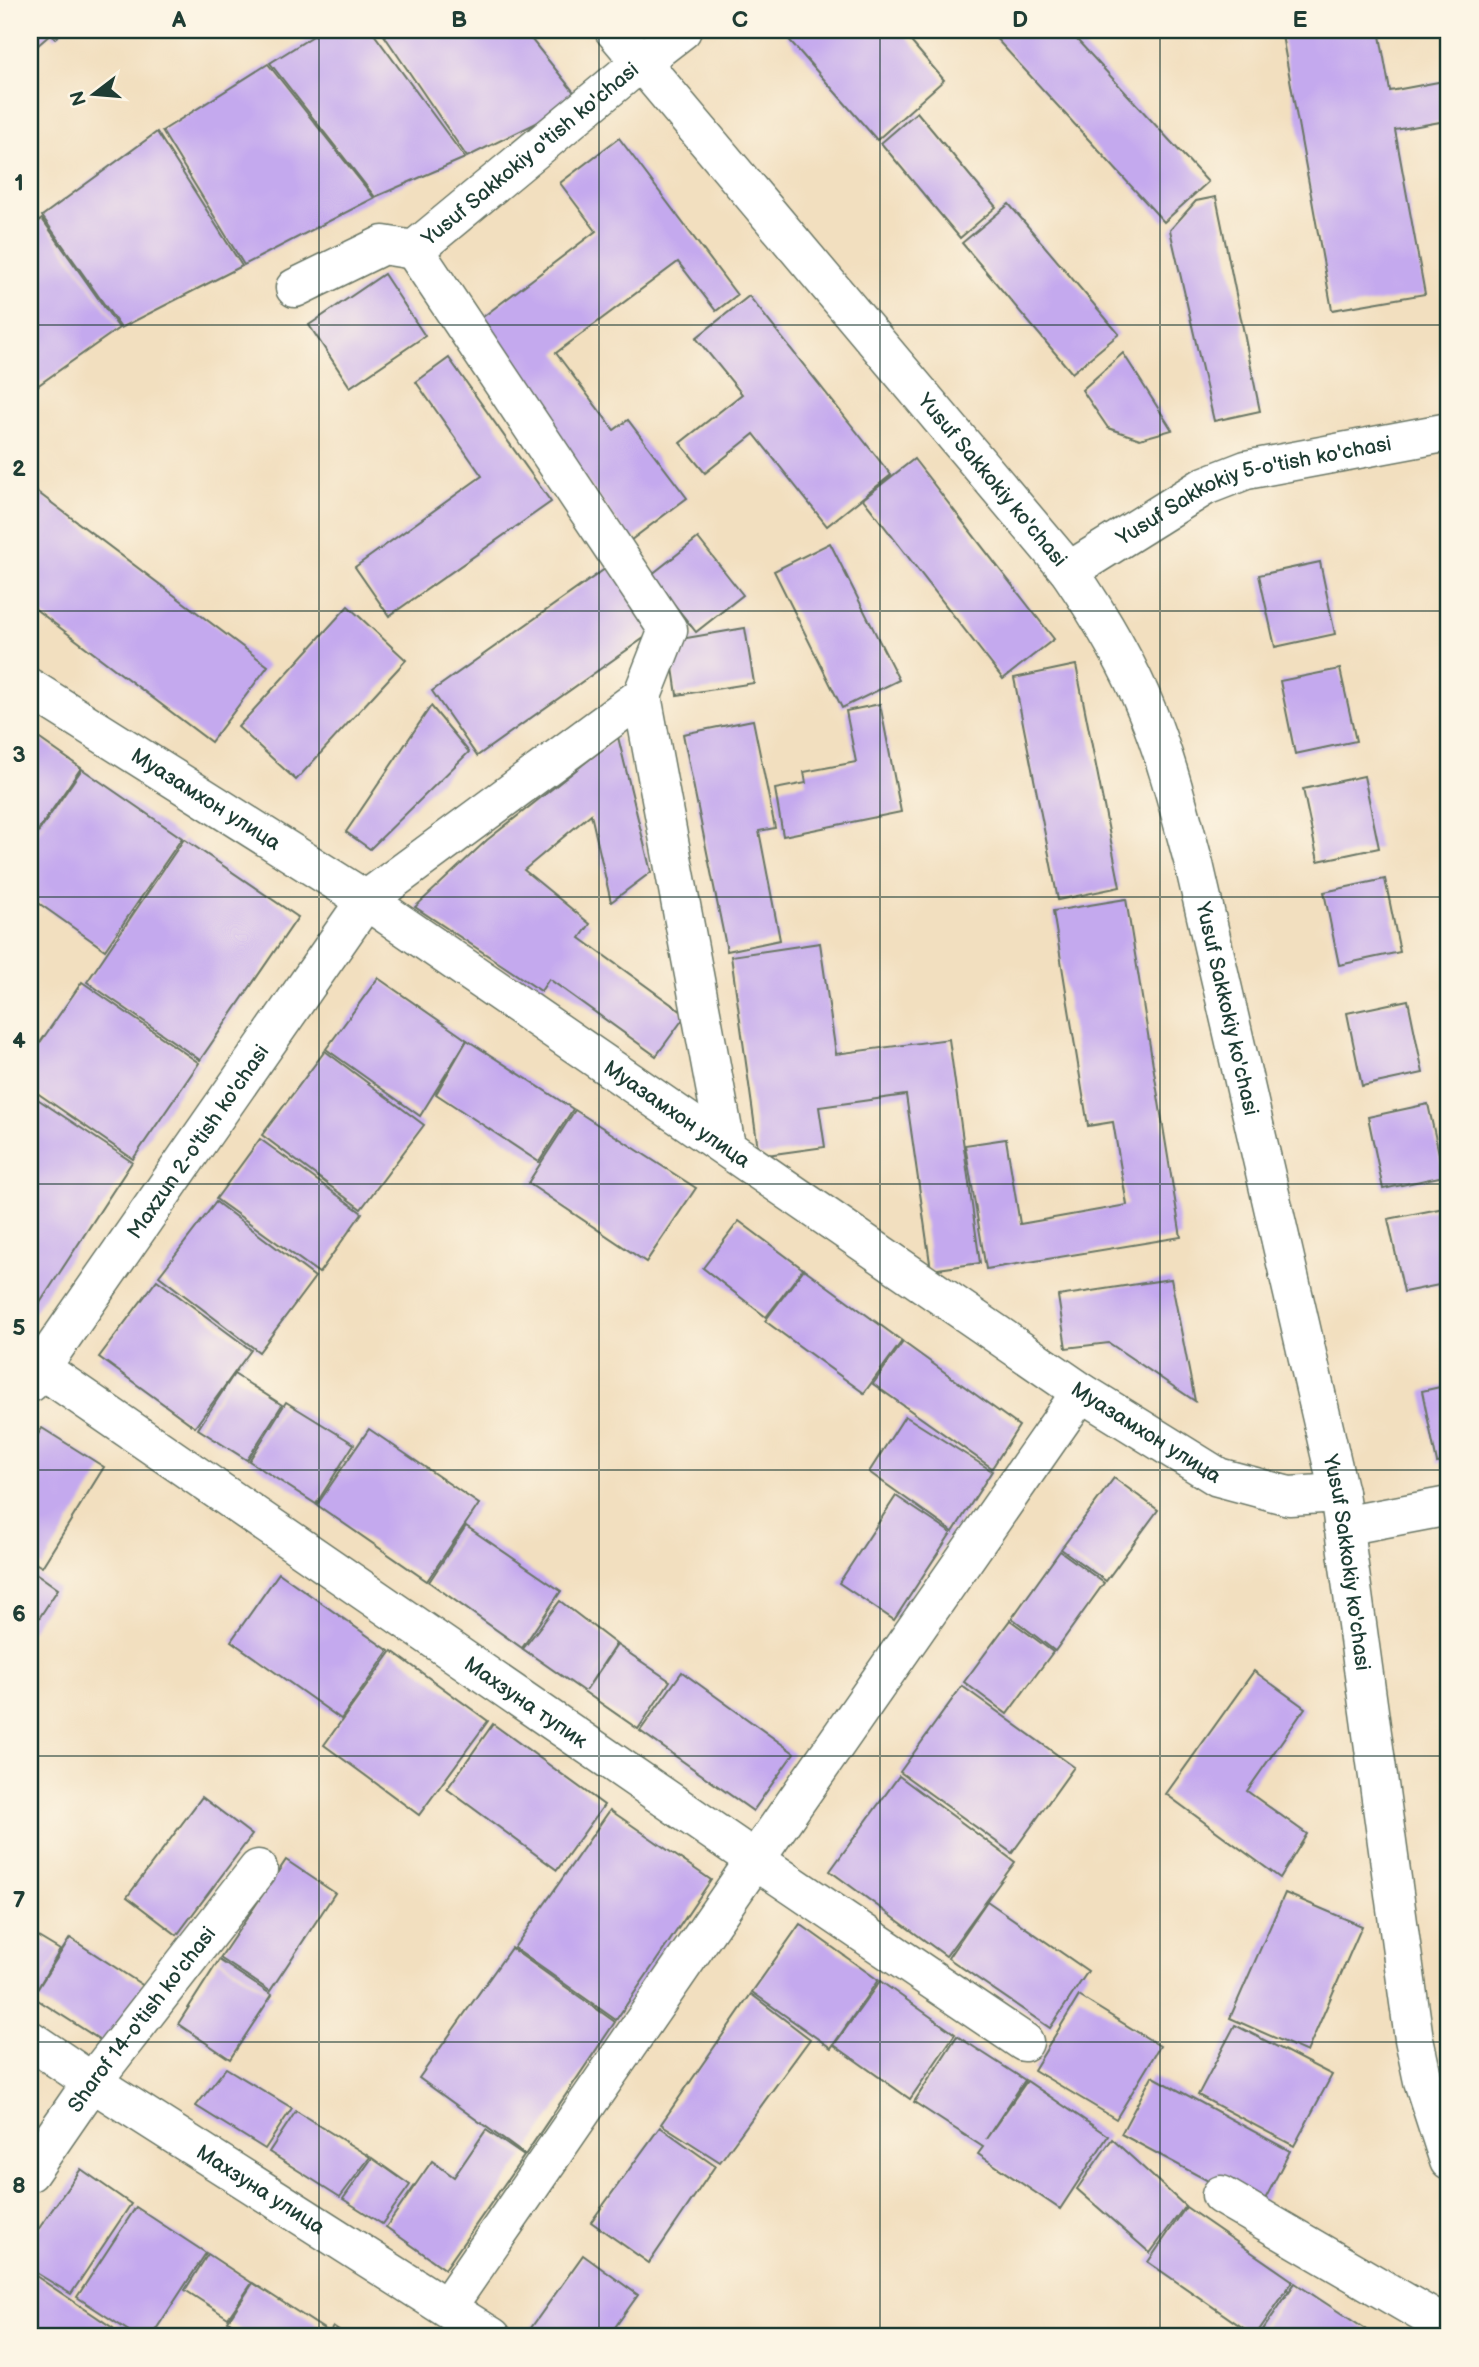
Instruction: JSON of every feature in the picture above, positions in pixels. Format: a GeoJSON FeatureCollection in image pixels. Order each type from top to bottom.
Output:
{"type":"FeatureCollection","features":[{"type":"Feature","properties":{"kind":"street","name":"Yusuf Sakkokiy ko'chasi"},"geometry":{"type":"LineString","coordinates":[[614,30],[1069,571],[1112,639],[1147,711],[1194,864],[1341,1510],[1414,2039],[1423,2081],[1449,2161]]}},
{"type":"Feature","properties":{"kind":"street","name":"Yusuf Sakkokiy o'tish ko'chasi"},"geometry":{"type":"LineString","coordinates":[[295,288],[383,245],[414,250],[682,30]]}},
{"type":"Feature","properties":{"kind":"street"},"geometry":{"type":"LineString","coordinates":[[414,250],[668,630],[642,696],[726,1146]]}},
{"type":"Feature","properties":{"kind":"street","name":"Yusuf Sakkokiy 5-o'tish ko'chasi"},"geometry":{"type":"LineString","coordinates":[[1069,571],[1205,486],[1246,470],[1449,432]]}},
{"type":"Feature","properties":{"kind":"street","name":"Муазамхон улица"},"geometry":{"type":"LineString","coordinates":[[30,688],[366,900],[1081,1392],[1218,1478],[1341,1510],[1449,1506]]}},
{"type":"Feature","properties":{"kind":"street","name":"Maxzun 2-o'tish ko'chasi"},"geometry":{"type":"LineString","coordinates":[[33,1371],[366,900],[642,696]]}},
{"type":"Feature","properties":{"kind":"street","name":"Махзуна тупик"},"geometry":{"type":"LineString","coordinates":[[33,1371],[1024,2042]]}},
{"type":"Feature","properties":{"kind":"street"},"geometry":{"type":"LineString","coordinates":[[447,2307],[1081,1392]]}},
{"type":"Feature","properties":{"kind":"street","name":"Sharof 14-o'tish ko'chasi"},"geometry":{"type":"LineString","coordinates":[[30,2172],[92,2082],[258,1869]]}},
{"type":"Feature","properties":{"kind":"street","name":"Махзуна улица"},"geometry":{"type":"LineString","coordinates":[[30,2040],[492,2337]]}},
{"type":"Feature","properties":{"kind":"street"},"geometry":{"type":"LineString","coordinates":[[1221,2195],[1442,2325],[1449,2323]]}},
{"type":"Feature","properties":{"kind":"building"},"geometry":{"type":"Polygon","coordinates":[[[30,30],[47,30],[51,34],[30,52],[30,30]]]}},
{"type":"Feature","properties":{"kind":"building"},"geometry":{"type":"Polygon","coordinates":[[[49,30],[65,30],[55,38],[49,30]]]}},
{"type":"Feature","properties":{"kind":"building"},"geometry":{"type":"Polygon","coordinates":[[[323,30],[371,30],[465,158],[375,197],[270,63],[323,30]]]}},
{"type":"Feature","properties":{"kind":"building"},"geometry":{"type":"Polygon","coordinates":[[[524,30],[581,101],[467,157],[381,31],[524,30]]]}},
{"type":"Feature","properties":{"kind":"building"},"geometry":{"type":"Polygon","coordinates":[[[793,30],[901,30],[944,80],[877,140],[786,36],[793,30]]]}},
{"type":"Feature","properties":{"kind":"building"},"geometry":{"type":"Polygon","coordinates":[[[999,30],[1068,30],[1208,182],[1164,222],[993,35],[999,30]]]}},
{"type":"Feature","properties":{"kind":"building"},"geometry":{"type":"Polygon","coordinates":[[[1281,30],[1379,30],[1390,91],[1449,80],[1449,129],[1446,121],[1395,130],[1425,294],[1332,310],[1281,30]]]}},
{"type":"Feature","properties":{"kind":"building"},"geometry":{"type":"Polygon","coordinates":[[[268,64],[374,198],[244,265],[162,131],[268,64]]]}},
{"type":"Feature","properties":{"kind":"building"},"geometry":{"type":"Polygon","coordinates":[[[917,112],[996,207],[960,238],[881,143],[917,112]]]}},
{"type":"Feature","properties":{"kind":"building"},"geometry":{"type":"Polygon","coordinates":[[[157,132],[242,266],[121,328],[42,216],[157,132]]]}},
{"type":"Feature","properties":{"kind":"building"},"geometry":{"type":"Polygon","coordinates":[[[619,138],[737,295],[716,311],[678,262],[556,353],[614,430],[628,420],[687,498],[631,540],[471,326],[596,231],[560,183],[619,138]]]}},
{"type":"Feature","properties":{"kind":"building"},"geometry":{"type":"Polygon","coordinates":[[[1216,197],[1260,411],[1214,421],[1170,230],[1196,201],[1216,197]]]}},
{"type":"Feature","properties":{"kind":"building"},"geometry":{"type":"Polygon","coordinates":[[[1009,204],[1119,334],[1072,373],[962,243],[1009,204]]]}},
{"type":"Feature","properties":{"kind":"building"},"geometry":{"type":"Polygon","coordinates":[[[42,219],[119,328],[30,391],[30,228],[42,219]]]}},
{"type":"Feature","properties":{"kind":"building"},"geometry":{"type":"Polygon","coordinates":[[[384,274],[425,336],[350,387],[309,325],[384,274]]]}},
{"type":"Feature","properties":{"kind":"building"},"geometry":{"type":"Polygon","coordinates":[[[749,296],[891,475],[827,526],[754,434],[705,473],[680,443],[742,394],[696,338],[749,296]]]}},
{"type":"Feature","properties":{"kind":"building"},"geometry":{"type":"Polygon","coordinates":[[[1123,353],[1172,430],[1140,439],[1108,428],[1082,390],[1123,353]]]}},
{"type":"Feature","properties":{"kind":"building"},"geometry":{"type":"Polygon","coordinates":[[[449,358],[551,502],[389,616],[355,567],[482,476],[416,382],[449,358]]]}},
{"type":"Feature","properties":{"kind":"building"},"geometry":{"type":"Polygon","coordinates":[[[914,459],[1054,639],[1003,679],[863,499],[914,459]]]}},
{"type":"Feature","properties":{"kind":"building"},"geometry":{"type":"Polygon","coordinates":[[[32,488],[268,666],[211,742],[30,605],[32,488]]]}},
{"type":"Feature","properties":{"kind":"building"},"geometry":{"type":"Polygon","coordinates":[[[698,538],[743,595],[696,632],[651,575],[698,538]]]}},
{"type":"Feature","properties":{"kind":"building"},"geometry":{"type":"Polygon","coordinates":[[[830,543],[899,680],[842,708],[774,571],[830,543]]]}},
{"type":"Feature","properties":{"kind":"building"},"geometry":{"type":"Polygon","coordinates":[[[1320,562],[1335,634],[1275,647],[1259,575],[1320,562]]]}},
{"type":"Feature","properties":{"kind":"building"},"geometry":{"type":"Polygon","coordinates":[[[612,564],[658,628],[477,756],[432,691],[612,564]]]}},
{"type":"Feature","properties":{"kind":"building"},"geometry":{"type":"Polygon","coordinates":[[[348,606],[406,660],[296,780],[238,727],[348,606]]]}},
{"type":"Feature","properties":{"kind":"building"},"geometry":{"type":"Polygon","coordinates":[[[745,628],[754,683],[677,695],[669,641],[745,628]]]}},
{"type":"Feature","properties":{"kind":"building"},"geometry":{"type":"Polygon","coordinates":[[[1076,665],[1120,887],[1058,900],[1014,678],[1076,665]]]}},
{"type":"Feature","properties":{"kind":"building"},"geometry":{"type":"Polygon","coordinates":[[[1340,669],[1356,741],[1295,754],[1280,681],[1340,669]]]}},
{"type":"Feature","properties":{"kind":"building"},"geometry":{"type":"Polygon","coordinates":[[[880,704],[901,812],[783,836],[775,789],[806,783],[804,772],[856,762],[846,711],[880,704]]]}},
{"type":"Feature","properties":{"kind":"building"},"geometry":{"type":"Polygon","coordinates":[[[431,706],[469,752],[370,849],[346,832],[431,706]]]}},
{"type":"Feature","properties":{"kind":"building"},"geometry":{"type":"Polygon","coordinates":[[[753,720],[775,828],[759,831],[780,940],[727,951],[683,734],[753,720]]]}},
{"type":"Feature","properties":{"kind":"building"},"geometry":{"type":"Polygon","coordinates":[[[30,732],[81,768],[30,842],[30,732]]]}},
{"type":"Feature","properties":{"kind":"building"},"geometry":{"type":"Polygon","coordinates":[[[618,737],[651,872],[611,902],[591,814],[524,870],[590,924],[580,938],[686,1015],[656,1056],[549,979],[541,991],[415,907],[487,840],[618,737]]]}},
{"type":"Feature","properties":{"kind":"building"},"geometry":{"type":"Polygon","coordinates":[[[82,769],[182,838],[105,950],[30,897],[30,844],[82,769]]]}},
{"type":"Feature","properties":{"kind":"building"},"geometry":{"type":"Polygon","coordinates":[[[1364,776],[1379,848],[1318,861],[1303,789],[1364,776]]]}},
{"type":"Feature","properties":{"kind":"building"},"geometry":{"type":"Polygon","coordinates":[[[184,839],[298,917],[200,1060],[87,982],[184,839]]]}},
{"type":"Feature","properties":{"kind":"building"},"geometry":{"type":"Polygon","coordinates":[[[1385,879],[1400,952],[1339,965],[1324,892],[1385,879]]]}},
{"type":"Feature","properties":{"kind":"building"},"geometry":{"type":"Polygon","coordinates":[[[1126,899],[1181,1237],[986,1269],[965,1145],[1006,1139],[1020,1224],[1127,1205],[1113,1122],[1088,1126],[1053,911],[1126,899]]]}},
{"type":"Feature","properties":{"kind":"building"},"geometry":{"type":"Polygon","coordinates":[[[820,943],[836,1054],[949,1039],[980,1263],[931,1270],[906,1095],[819,1107],[825,1147],[759,1156],[731,956],[820,943]]]}},
{"type":"Feature","properties":{"kind":"building"},"geometry":{"type":"Polygon","coordinates":[[[378,978],[467,1040],[420,1116],[326,1049],[378,978]]]}},
{"type":"Feature","properties":{"kind":"building"},"geometry":{"type":"Polygon","coordinates":[[[82,982],[199,1063],[133,1159],[30,1088],[30,1057],[82,982]]]}},
{"type":"Feature","properties":{"kind":"building"},"geometry":{"type":"Polygon","coordinates":[[[1408,1000],[1423,1073],[1362,1086],[1347,1013],[1408,1000]]]}},
{"type":"Feature","properties":{"kind":"building"},"geometry":{"type":"Polygon","coordinates":[[[467,1040],[573,1109],[539,1162],[436,1094],[467,1040]]]}},
{"type":"Feature","properties":{"kind":"building"},"geometry":{"type":"Polygon","coordinates":[[[325,1051],[424,1125],[361,1209],[262,1135],[325,1051]]]}},
{"type":"Feature","properties":{"kind":"building"},"geometry":{"type":"Polygon","coordinates":[[[30,1094],[132,1162],[30,1318],[30,1094]]]}},
{"type":"Feature","properties":{"kind":"building"},"geometry":{"type":"Polygon","coordinates":[[[1428,1104],[1444,1176],[1383,1189],[1368,1117],[1428,1104]]]}},
{"type":"Feature","properties":{"kind":"building"},"geometry":{"type":"Polygon","coordinates":[[[575,1110],[696,1188],[646,1262],[528,1183],[575,1110]]]}},
{"type":"Feature","properties":{"kind":"building"},"geometry":{"type":"Polygon","coordinates":[[[260,1139],[362,1213],[319,1273],[216,1199],[260,1139]]]}},
{"type":"Feature","properties":{"kind":"building"},"geometry":{"type":"Polygon","coordinates":[[[216,1202],[315,1277],[259,1352],[159,1276],[216,1202]]]}},
{"type":"Feature","properties":{"kind":"building"},"geometry":{"type":"Polygon","coordinates":[[[1449,1207],[1449,1283],[1404,1292],[1388,1219],[1449,1207]]]}},
{"type":"Feature","properties":{"kind":"building"},"geometry":{"type":"Polygon","coordinates":[[[739,1221],[803,1269],[766,1317],[703,1268],[739,1221]]]}},
{"type":"Feature","properties":{"kind":"building"},"geometry":{"type":"Polygon","coordinates":[[[804,1269],[902,1341],[864,1393],[765,1321],[804,1269]]]}},
{"type":"Feature","properties":{"kind":"building"},"geometry":{"type":"Polygon","coordinates":[[[1171,1279],[1195,1401],[1109,1343],[1066,1348],[1058,1296],[1171,1279]]]}},
{"type":"Feature","properties":{"kind":"building"},"geometry":{"type":"Polygon","coordinates":[[[157,1280],[251,1350],[195,1427],[99,1357],[157,1280]]]}},
{"type":"Feature","properties":{"kind":"building"},"geometry":{"type":"Polygon","coordinates":[[[903,1342],[1019,1426],[992,1468],[873,1384],[903,1342]]]}},
{"type":"Feature","properties":{"kind":"building"},"geometry":{"type":"Polygon","coordinates":[[[234,1374],[282,1405],[247,1460],[198,1429],[234,1374]]]}},
{"type":"Feature","properties":{"kind":"building"},"geometry":{"type":"Polygon","coordinates":[[[1449,1385],[1449,1461],[1437,1463],[1422,1391],[1449,1385]]]}},
{"type":"Feature","properties":{"kind":"building"},"geometry":{"type":"Polygon","coordinates":[[[286,1402],[354,1444],[316,1504],[249,1461],[286,1402]]]}},
{"type":"Feature","properties":{"kind":"building"},"geometry":{"type":"Polygon","coordinates":[[[905,1416],[992,1471],[953,1532],[869,1472],[905,1416]]]}},
{"type":"Feature","properties":{"kind":"building"},"geometry":{"type":"Polygon","coordinates":[[[42,1428],[104,1467],[42,1567],[30,1560],[30,1447],[42,1428]]]}},
{"type":"Feature","properties":{"kind":"building"},"geometry":{"type":"Polygon","coordinates":[[[369,1429],[479,1504],[427,1581],[317,1505],[369,1429]]]}},
{"type":"Feature","properties":{"kind":"building"},"geometry":{"type":"Polygon","coordinates":[[[1114,1478],[1158,1510],[1106,1581],[1061,1549],[1114,1478]]]}},
{"type":"Feature","properties":{"kind":"building"},"geometry":{"type":"Polygon","coordinates":[[[896,1496],[951,1533],[894,1620],[839,1583],[896,1496]]]}},
{"type":"Feature","properties":{"kind":"building"},"geometry":{"type":"Polygon","coordinates":[[[466,1526],[561,1591],[522,1648],[429,1582],[466,1526]]]}},
{"type":"Feature","properties":{"kind":"building"},"geometry":{"type":"Polygon","coordinates":[[[1060,1551],[1104,1583],[1055,1651],[1012,1618],[1060,1551]]]}},
{"type":"Feature","properties":{"kind":"building"},"geometry":{"type":"Polygon","coordinates":[[[1449,1564],[1449,1604],[1448,1604],[1442,1565],[1449,1564]]]}},
{"type":"Feature","properties":{"kind":"building"},"geometry":{"type":"Polygon","coordinates":[[[30,1569],[58,1589],[30,1632],[30,1569]]]}},
{"type":"Feature","properties":{"kind":"building"},"geometry":{"type":"Polygon","coordinates":[[[279,1573],[389,1651],[341,1719],[231,1641],[279,1573]]]}},
{"type":"Feature","properties":{"kind":"building"},"geometry":{"type":"Polygon","coordinates":[[[560,1601],[616,1644],[586,1690],[617,1645],[670,1681],[638,1729],[523,1649],[560,1601]]]}},
{"type":"Feature","properties":{"kind":"building"},"geometry":{"type":"Polygon","coordinates":[[[1010,1620],[1053,1652],[1007,1714],[964,1682],[1010,1620]]]}},
{"type":"Feature","properties":{"kind":"building"},"geometry":{"type":"Polygon","coordinates":[[[392,1651],[488,1721],[419,1815],[324,1745],[392,1651]]]}},
{"type":"Feature","properties":{"kind":"building"},"geometry":{"type":"Polygon","coordinates":[[[1254,1671],[1305,1708],[1247,1791],[1307,1834],[1280,1878],[1166,1794],[1254,1671]]]}},
{"type":"Feature","properties":{"kind":"building"},"geometry":{"type":"Polygon","coordinates":[[[682,1672],[794,1753],[753,1811],[640,1731],[682,1672]]]}},
{"type":"Feature","properties":{"kind":"building"},"geometry":{"type":"Polygon","coordinates":[[[962,1686],[1074,1767],[1012,1853],[900,1772],[962,1686]]]}},
{"type":"Feature","properties":{"kind":"building"},"geometry":{"type":"Polygon","coordinates":[[[493,1724],[604,1805],[557,1870],[447,1789],[493,1724]]]}},
{"type":"Feature","properties":{"kind":"building"},"geometry":{"type":"Polygon","coordinates":[[[899,1776],[1015,1862],[946,1956],[830,1871],[899,1776]]]}},
{"type":"Feature","properties":{"kind":"building"},"geometry":{"type":"Polygon","coordinates":[[[202,1797],[252,1835],[177,1935],[127,1897],[202,1797]]]}},
{"type":"Feature","properties":{"kind":"building"},"geometry":{"type":"Polygon","coordinates":[[[610,1810],[711,1880],[616,2020],[514,1948],[610,1810]]]}},
{"type":"Feature","properties":{"kind":"building"},"geometry":{"type":"Polygon","coordinates":[[[286,1860],[335,1893],[270,1991],[220,1958],[286,1860]]]}},
{"type":"Feature","properties":{"kind":"building"},"geometry":{"type":"Polygon","coordinates":[[[1285,1893],[1362,1926],[1307,2052],[1230,2018],[1285,1893]]]}},
{"type":"Feature","properties":{"kind":"building"},"geometry":{"type":"Polygon","coordinates":[[[987,1901],[1088,1971],[1050,2028],[948,1958],[987,1901]]]}},
{"type":"Feature","properties":{"kind":"building"},"geometry":{"type":"Polygon","coordinates":[[[800,1924],[878,1980],[831,2048],[752,1992],[800,1924]]]}},
{"type":"Feature","properties":{"kind":"building"},"geometry":{"type":"Polygon","coordinates":[[[30,1932],[60,1950],[35,1993],[70,1938],[150,1990],[113,2048],[30,1995],[30,1932]]]}},
{"type":"Feature","properties":{"kind":"building"},"geometry":{"type":"Polygon","coordinates":[[[511,1948],[615,2022],[525,2155],[419,2078],[511,1948]]]}},
{"type":"Feature","properties":{"kind":"building"},"geometry":{"type":"Polygon","coordinates":[[[219,1960],[272,1995],[230,2059],[178,2024],[219,1960]]]}},
{"type":"Feature","properties":{"kind":"building"},"geometry":{"type":"Polygon","coordinates":[[[880,1981],[955,2034],[910,2099],[834,2045],[880,1981]]]}},
{"type":"Feature","properties":{"kind":"building"},"geometry":{"type":"Polygon","coordinates":[[[751,1994],[810,2039],[720,2162],[661,2124],[751,1994]]]}},
{"type":"Feature","properties":{"kind":"building"},"geometry":{"type":"Polygon","coordinates":[[[1079,1996],[1160,2046],[1116,2119],[1034,2070],[1079,1996]]]}},
{"type":"Feature","properties":{"kind":"building"},"geometry":{"type":"Polygon","coordinates":[[[1235,2025],[1332,2075],[1294,2146],[1198,2095],[1235,2025]]]}},
{"type":"Feature","properties":{"kind":"building"},"geometry":{"type":"Polygon","coordinates":[[[957,2036],[1025,2080],[986,2139],[1027,2081],[1108,2136],[1060,2209],[978,2154],[983,2147],[914,2102],[957,2036]]]}},
{"type":"Feature","properties":{"kind":"building"},"geometry":{"type":"Polygon","coordinates":[[[226,2068],[292,2108],[265,2149],[196,2106],[226,2068]]]}},
{"type":"Feature","properties":{"kind":"building"},"geometry":{"type":"Polygon","coordinates":[[[1152,2076],[1290,2151],[1260,2209],[1121,2134],[1152,2076]]]}},
{"type":"Feature","properties":{"kind":"building"},"geometry":{"type":"Polygon","coordinates":[[[296,2111],[370,2157],[340,2197],[269,2152],[296,2111]]]}},
{"type":"Feature","properties":{"kind":"building"},"geometry":{"type":"Polygon","coordinates":[[[660,2127],[715,2166],[649,2263],[591,2222],[660,2127]]]}},
{"type":"Feature","properties":{"kind":"building"},"geometry":{"type":"Polygon","coordinates":[[[486,2130],[524,2156],[445,2269],[386,2227],[432,2161],[454,2177],[486,2130]]]}},
{"type":"Feature","properties":{"kind":"building"},"geometry":{"type":"Polygon","coordinates":[[[1112,2139],[1185,2206],[1150,2253],[1077,2189],[1112,2139]]]}},
{"type":"Feature","properties":{"kind":"building"},"geometry":{"type":"Polygon","coordinates":[[[372,2158],[410,2185],[382,2224],[343,2199],[372,2158]]]}},
{"type":"Feature","properties":{"kind":"building"},"geometry":{"type":"Polygon","coordinates":[[[81,2169],[131,2204],[71,2294],[30,2269],[30,2241],[81,2169]]]}},
{"type":"Feature","properties":{"kind":"building"},"geometry":{"type":"Polygon","coordinates":[[[136,2207],[206,2253],[151,2337],[138,2337],[77,2297],[136,2207]]]}},
{"type":"Feature","properties":{"kind":"building"},"geometry":{"type":"Polygon","coordinates":[[[1186,2207],[1293,2281],[1255,2336],[1148,2262],[1186,2207]]]}},
{"type":"Feature","properties":{"kind":"building"},"geometry":{"type":"Polygon","coordinates":[[[208,2254],[252,2283],[228,2318],[185,2290],[208,2254]]]}},
{"type":"Feature","properties":{"kind":"building"},"geometry":{"type":"Polygon","coordinates":[[[583,2255],[638,2295],[608,2337],[526,2335],[583,2255]]]}},
{"type":"Feature","properties":{"kind":"building"},"geometry":{"type":"Polygon","coordinates":[[[30,2272],[113,2328],[106,2337],[30,2337],[30,2272]]]}},
{"type":"Feature","properties":{"kind":"building"},"geometry":{"type":"Polygon","coordinates":[[[253,2283],[327,2331],[322,2337],[252,2337],[228,2321],[253,2283]]]}},
{"type":"Feature","properties":{"kind":"building"},"geometry":{"type":"Polygon","coordinates":[[[1295,2283],[1377,2337],[1258,2337],[1295,2283]]]}},
{"type":"Feature","properties":{"kind":"building"},"geometry":{"type":"Polygon","coordinates":[[[333,2327],[348,2337],[326,2337],[333,2327]]]}}]}
